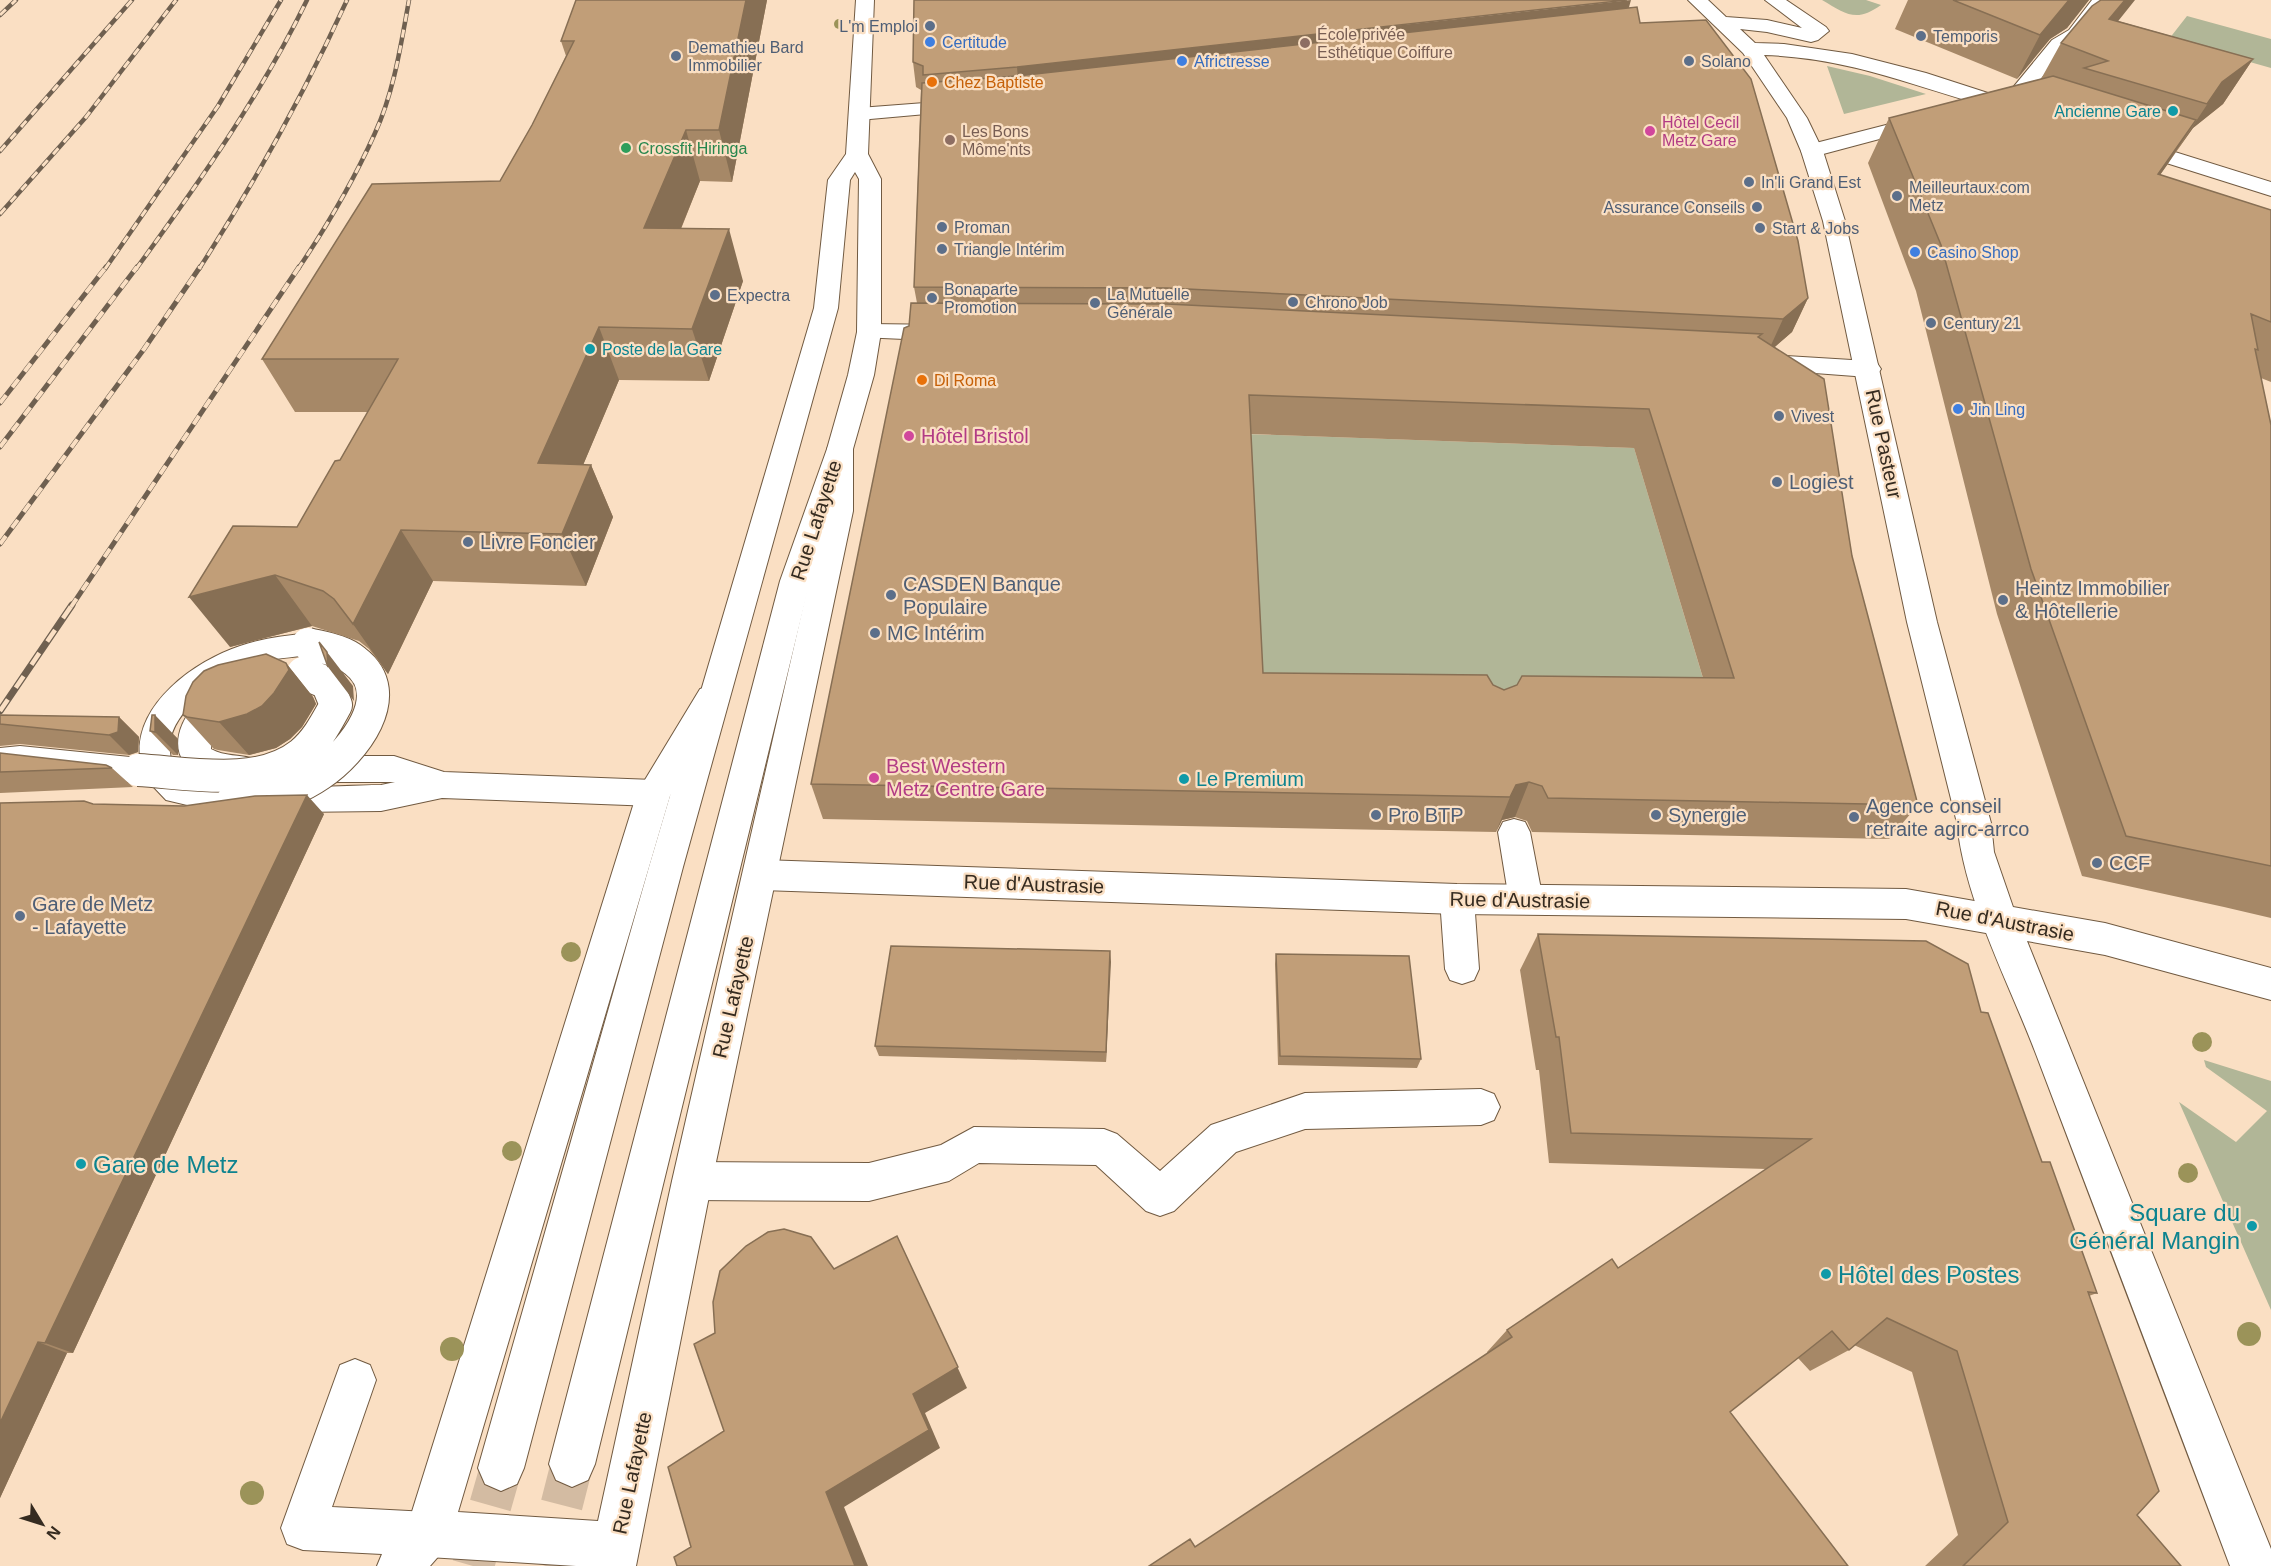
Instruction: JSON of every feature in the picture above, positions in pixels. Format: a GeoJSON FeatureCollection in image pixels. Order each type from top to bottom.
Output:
{"type":"FeatureCollection","features":[{"type":"Feature","properties":{"kind":"street","name":"Rue Lafayette"},"geometry":{"type":"LineString","coordinates":[[572,1464],[789,603],[840,449],[861,375],[869,332],[870,179],[857,153],[865,0]]}},
{"type":"Feature","properties":{"kind":"street","name":"Rue Pasteur"},"geometry":{"type":"LineString","coordinates":[[1697,0],[1750,49],[1797,118],[1812,151],[1834,221],[1922,622],[1974,823],[1977,852],[1989,893],[2003,921]]}},
{"type":"Feature","properties":{"kind":"street"},"geometry":{"type":"LineString","coordinates":[[1774,0],[1835,42],[1899,71]]}},
{"type":"Feature","properties":{"kind":"street"},"geometry":{"type":"LineString","coordinates":[[1695,23],[1720,22],[1767,26],[1835,42]]}},
{"type":"Feature","properties":{"kind":"street"},"geometry":{"type":"LineString","coordinates":[[1750,49],[1800,51],[1899,71],[2037,115]]}},
{"type":"Feature","properties":{"kind":"street"},"geometry":{"type":"LineString","coordinates":[[859,114],[987,104]]}},
{"type":"Feature","properties":{"kind":"street"},"geometry":{"type":"LineString","coordinates":[[1965,111],[2002,104]]}},
{"type":"Feature","properties":{"kind":"street"},"geometry":{"type":"LineString","coordinates":[[1812,151],[1943,116]]}},
{"type":"Feature","properties":{"kind":"street"},"geometry":{"type":"LineString","coordinates":[[2115,140],[2271,189]]}},
{"type":"Feature","properties":{"kind":"street"},"geometry":{"type":"LineString","coordinates":[[501,1468],[718,684],[826,308],[839,180],[857,153]]}},
{"type":"Feature","properties":{"kind":"street"},"geometry":{"type":"LineString","coordinates":[[826,308],[869,332],[968,333]]}},
{"type":"Feature","properties":{"kind":"street"},"geometry":{"type":"LineString","coordinates":[[1736,361],[1868,369]]}},
{"type":"Feature","properties":{"kind":"street","name":"Rue Lafayette"},"geometry":{"type":"LineString","coordinates":[[614,1555],[692,1181],[839,511],[840,449]]}},
{"type":"Feature","properties":{"kind":"street"},"geometry":{"type":"LineString","coordinates":[[614,1555],[419,1555],[654,793],[718,684]]}},
{"type":"Feature","properties":{"kind":"street","name":"Rue d'Austrasie"},"geometry":{"type":"LineString","coordinates":[[760,875],[1457,899],[1906,904],[2105,939],[2271,984]]}},
{"type":"Feature","properties":{"kind":"street"},"geometry":{"type":"LineString","coordinates":[[2003,921],[2254,1566]]}},
{"type":"Feature","properties":{"kind":"lane"},"geometry":{"type":"LineString","coordinates":[[2002,104],[2059,44],[2076,34],[2101,0]]}},
{"type":"Feature","properties":{"kind":"lane"},"geometry":{"type":"LineString","coordinates":[[148,805],[203,806],[246,803],[298,786],[322,772],[353,745],[368,722],[373,698],[370,681],[359,664],[334,650],[308,644],[244,656],[195,685],[162,722],[155,741],[156,768],[177,791],[221,800],[381,798],[442,785],[654,793]]}},
{"type":"Feature","properties":{"kind":"lane"},"geometry":{"type":"LineString","coordinates":[[0,760],[20,758],[138,770],[255,774],[285,766],[311,747],[326,729],[336,705],[327,683],[303,673],[267,675],[232,689],[201,715],[194,740],[196,756],[219,768],[394,770],[442,785]]}},
{"type":"Feature","properties":{"kind":"lane"},"geometry":{"type":"LineString","coordinates":[[1514,832],[1526,900]]}},
{"type":"Feature","properties":{"kind":"lane"},"geometry":{"type":"LineString","coordinates":[[1457,899],[1462,969]]}},
{"type":"Feature","properties":{"kind":"lane"},"geometry":{"type":"LineString","coordinates":[[692,1181],[869,1182],[949,1162],[975,1145],[1104,1147],[1160,1197],[1224,1138],[1305,1111],[1481,1107]]}},
{"type":"Feature","properties":{"kind":"lane"},"geometry":{"type":"LineString","coordinates":[[355,1380],[303,1528],[419,1555]]}},
{"type":"Feature","properties":{"kind":"green space"},"geometry":{"type":"Polygon","coordinates":[[[1822,0],[1866,0],[1881,5],[1865,14],[1851,15],[1822,0]]]}},
{"type":"Feature","properties":{"kind":"green space"},"geometry":{"type":"Polygon","coordinates":[[[2187,16],[2271,39],[2271,68],[2169,39],[2187,16]]]}},
{"type":"Feature","properties":{"kind":"green space"},"geometry":{"type":"Polygon","coordinates":[[[1827,66],[1870,76],[1926,94],[1844,114],[1827,66]]]}},
{"type":"Feature","properties":{"kind":"green space"},"geometry":{"type":"Polygon","coordinates":[[[1246,434],[1634,448],[1714,715],[1259,710],[1246,434]]]}},
{"type":"Feature","properties":{"kind":"green space","name":"Square du Général Mangin"},"geometry":{"type":"Polygon","coordinates":[[[2204,1060],[2271,1081],[2271,1310],[2179,1102],[2236,1142],[2267,1111],[2206,1067],[2204,1060]]]}},
{"type":"Feature","properties":{"kind":"building"},"geometry":{"type":"Polygon","coordinates":[[[576,0],[746,0],[719,130],[686,130],[644,228],[729,229],[692,329],[599,327],[538,463],[591,465],[562,534],[401,530],[353,624],[334,599],[323,591],[275,575],[189,597],[233,526],[297,527],[335,461],[340,460],[398,359],[262,359],[372,184],[500,181],[532,125],[574,41],[561,41],[576,0]]]}},
{"type":"Feature","properties":{"kind":"building"},"geometry":{"type":"Polygon","coordinates":[[[914,0],[1627,0],[1017,67],[923,75],[923,66],[913,62],[914,0]]]}},
{"type":"Feature","properties":{"kind":"building"},"geometry":{"type":"Polygon","coordinates":[[[1953,0],[2069,0],[2040,35],[1953,0]]]}},
{"type":"Feature","properties":{"kind":"building"},"geometry":{"type":"Polygon","coordinates":[[[2101,0],[2125,0],[2109,19],[2253,59],[2222,82],[2207,104],[2084,68],[2108,61],[2061,43],[2092,6],[2101,0]]]}},
{"type":"Feature","properties":{"kind":"building"},"geometry":{"type":"Polygon","coordinates":[[[1637,7],[1640,23],[1706,20],[1751,79],[1798,241],[1808,298],[1783,319],[1167,288],[914,287],[922,83],[1017,76],[1637,7]]]}},
{"type":"Feature","properties":{"kind":"building"},"geometry":{"type":"Polygon","coordinates":[[[2053,76],[2196,120],[2158,174],[2271,210],[2271,322],[2251,314],[2258,350],[2255,349],[2271,425],[2271,866],[2126,836],[2031,569],[1941,245],[1889,118],[2053,76]]]}},
{"type":"Feature","properties":{"kind":"building"},"geometry":{"type":"Polygon","coordinates":[[[911,303],[1167,304],[1762,334],[1758,337],[1824,379],[1852,556],[1918,805],[1548,798],[1542,786],[1529,782],[1516,785],[1510,797],[811,784],[904,328],[909,326],[911,303]],[[1249,395],[1263,673],[1487,675],[1493,685],[1504,690],[1517,685],[1522,676],[1734,678],[1649,409],[1249,395]]]}},
{"type":"Feature","properties":{"kind":"building"},"geometry":{"type":"Polygon","coordinates":[[[319,642],[327,652],[328,667],[319,642]]]}},
{"type":"Feature","properties":{"kind":"building"},"geometry":{"type":"Polygon","coordinates":[[[266,654],[286,663],[289,670],[274,693],[262,706],[247,714],[219,722],[183,715],[186,696],[193,682],[204,671],[218,665],[266,654]]]}},
{"type":"Feature","properties":{"kind":"building"},"geometry":{"type":"Polygon","coordinates":[[[0,715],[119,717],[118,732],[109,735],[0,724],[0,715]]]}},
{"type":"Feature","properties":{"kind":"building"},"geometry":{"type":"Polygon","coordinates":[[[152,715],[155,715],[155,732],[150,731],[152,715]]]}},
{"type":"Feature","properties":{"kind":"building"},"geometry":{"type":"Polygon","coordinates":[[[0,753],[106,765],[112,768],[0,772],[0,753]]]}},
{"type":"Feature","properties":{"kind":"building","name":"Gare de Metz"},"geometry":{"type":"Polygon","coordinates":[[[307,795],[45,1343],[38,1342],[0,1423],[0,803],[84,801],[93,804],[184,806],[255,796],[307,795]]]}},
{"type":"Feature","properties":{"kind":"building","name":"Hôtel des Postes"},"geometry":{"type":"Polygon","coordinates":[[[1538,934],[1926,941],[1968,964],[1981,1012],[1988,1013],[2042,1162],[2050,1162],[2097,1293],[2088,1292],[2159,1491],[2137,1515],[2181,1566],[1963,1566],[2008,1522],[1957,1351],[1887,1318],[1849,1350],[1832,1331],[1730,1412],[1848,1566],[1149,1566],[1190,1539],[1195,1547],[1512,1337],[1507,1330],[1612,1259],[1618,1268],[1811,1139],[1571,1133],[1559,1037],[1556,1037],[1538,934]]]}},
{"type":"Feature","properties":{"kind":"building"},"geometry":{"type":"Polygon","coordinates":[[[891,946],[1110,951],[1106,1052],[875,1046],[891,946]]]}},
{"type":"Feature","properties":{"kind":"building"},"geometry":{"type":"Polygon","coordinates":[[[1276,954],[1409,956],[1421,1059],[1280,1056],[1276,954]]]}},
{"type":"Feature","properties":{"kind":"building"},"geometry":{"type":"Polygon","coordinates":[[[784,1229],[811,1237],[834,1269],[897,1236],[958,1367],[913,1394],[929,1430],[826,1492],[855,1566],[677,1566],[674,1557],[691,1547],[668,1467],[724,1431],[694,1344],[715,1333],[713,1302],[720,1271],[746,1246],[768,1232],[784,1229]]]}},
{"type":"Feature","properties":{"kind":"tunnel"},"geometry":{"type":"LineString","coordinates":[[546,1566],[572,1464]]}},
{"type":"Feature","properties":{"kind":"tunnel"},"geometry":{"type":"LineString","coordinates":[[473,1566],[501,1468]]}},
{"type":"Feature","properties":{"kind":"railway"},"geometry":{"type":"LineString","coordinates":[[0,15],[16,0]]}},
{"type":"Feature","properties":{"kind":"railway"},"geometry":{"type":"LineString","coordinates":[[0,151],[132,0]]}},
{"type":"Feature","properties":{"kind":"railway"},"geometry":{"type":"LineString","coordinates":[[0,214],[86,117],[176,0]]}},
{"type":"Feature","properties":{"kind":"railway"},"geometry":{"type":"LineString","coordinates":[[105,269],[218,106],[281,0]]}},
{"type":"Feature","properties":{"kind":"railway"},"geometry":{"type":"LineString","coordinates":[[136,269],[205,172],[249,104],[307,0]]}},
{"type":"Feature","properties":{"kind":"railway"},"geometry":{"type":"LineString","coordinates":[[199,269],[278,137],[347,0]]}},
{"type":"Feature","properties":{"kind":"railway"},"geometry":{"type":"LineString","coordinates":[[298,269],[349,185],[382,117],[396,68],[409,0]]}},
{"type":"Feature","properties":{"kind":"railway"},"geometry":{"type":"LineString","coordinates":[[0,403],[106,267]]}},
{"type":"Feature","properties":{"kind":"railway"},"geometry":{"type":"LineString","coordinates":[[0,447],[137,267]]}},
{"type":"Feature","properties":{"kind":"railway"},"geometry":{"type":"LineString","coordinates":[[0,544],[144,349],[200,267]]}},
{"type":"Feature","properties":{"kind":"railway"},"geometry":{"type":"LineString","coordinates":[[71,607],[299,267]]}},
{"type":"Feature","properties":{"kind":"railway"},"geometry":{"type":"LineString","coordinates":[[0,711],[72,605]]}},
{"type":"Feature","properties":{"kind":"place","name":"L'm Emploi"},"geometry":{"type":"Point","coordinates":[930,26]}},
{"type":"Feature","properties":{"kind":"place","name":"Temporis"},"geometry":{"type":"Point","coordinates":[1921,36]}},
{"type":"Feature","properties":{"kind":"place","name":"Certitude"},"geometry":{"type":"Point","coordinates":[930,42]}},
{"type":"Feature","properties":{"kind":"place","name":"École privée Esthétique Coiffure"},"geometry":{"type":"Point","coordinates":[1305,43]}},
{"type":"Feature","properties":{"kind":"place","name":"Demathieu Bard Immobilier"},"geometry":{"type":"Point","coordinates":[676,56]}},
{"type":"Feature","properties":{"kind":"place","name":"Africtresse"},"geometry":{"type":"Point","coordinates":[1182,61]}},
{"type":"Feature","properties":{"kind":"place","name":"Solano"},"geometry":{"type":"Point","coordinates":[1689,61]}},
{"type":"Feature","properties":{"kind":"place","name":"Chez Baptiste"},"geometry":{"type":"Point","coordinates":[932,82]}},
{"type":"Feature","properties":{"kind":"place","name":"Ancienne Gare"},"geometry":{"type":"Point","coordinates":[2173,111]}},
{"type":"Feature","properties":{"kind":"place","name":"Hôtel Cecil Metz Gare"},"geometry":{"type":"Point","coordinates":[1650,131]}},
{"type":"Feature","properties":{"kind":"place","name":"Les Bons Môme'nts"},"geometry":{"type":"Point","coordinates":[950,140]}},
{"type":"Feature","properties":{"kind":"place","name":"Crossfit Hiringa"},"geometry":{"type":"Point","coordinates":[626,148]}},
{"type":"Feature","properties":{"kind":"place","name":"In'li Grand Est"},"geometry":{"type":"Point","coordinates":[1749,182]}},
{"type":"Feature","properties":{"kind":"place","name":"Meilleurtaux.com Metz"},"geometry":{"type":"Point","coordinates":[1897,196]}},
{"type":"Feature","properties":{"kind":"place","name":"Assurance Conseils"},"geometry":{"type":"Point","coordinates":[1757,207]}},
{"type":"Feature","properties":{"kind":"place","name":"Proman"},"geometry":{"type":"Point","coordinates":[942,227]}},
{"type":"Feature","properties":{"kind":"place","name":"Start & Jobs"},"geometry":{"type":"Point","coordinates":[1760,228]}},
{"type":"Feature","properties":{"kind":"place","name":"Triangle Intérim"},"geometry":{"type":"Point","coordinates":[942,249]}},
{"type":"Feature","properties":{"kind":"place","name":"Casino Shop"},"geometry":{"type":"Point","coordinates":[1915,252]}},
{"type":"Feature","properties":{"kind":"place","name":"Expectra"},"geometry":{"type":"Point","coordinates":[715,295]}},
{"type":"Feature","properties":{"kind":"place","name":"Bonaparte Promotion"},"geometry":{"type":"Point","coordinates":[932,298]}},
{"type":"Feature","properties":{"kind":"place","name":"Chrono Job"},"geometry":{"type":"Point","coordinates":[1293,302]}},
{"type":"Feature","properties":{"kind":"place","name":"La Mutuelle Générale"},"geometry":{"type":"Point","coordinates":[1095,303]}},
{"type":"Feature","properties":{"kind":"place","name":"Century 21"},"geometry":{"type":"Point","coordinates":[1931,323]}},
{"type":"Feature","properties":{"kind":"place","name":"Poste de la Gare"},"geometry":{"type":"Point","coordinates":[590,349]}},
{"type":"Feature","properties":{"kind":"place","name":"Di Roma"},"geometry":{"type":"Point","coordinates":[922,380]}},
{"type":"Feature","properties":{"kind":"place","name":"Jin Ling"},"geometry":{"type":"Point","coordinates":[1958,409]}},
{"type":"Feature","properties":{"kind":"place","name":"Vivest"},"geometry":{"type":"Point","coordinates":[1779,416]}},
{"type":"Feature","properties":{"kind":"place","name":"Hôtel Bristol"},"geometry":{"type":"Point","coordinates":[909,436]}},
{"type":"Feature","properties":{"kind":"place","name":"Logiest"},"geometry":{"type":"Point","coordinates":[1777,482]}},
{"type":"Feature","properties":{"kind":"place","name":"Livre Foncier"},"geometry":{"type":"Point","coordinates":[468,542]}},
{"type":"Feature","properties":{"kind":"place","name":"CASDEN Banque Populaire"},"geometry":{"type":"Point","coordinates":[891,595]}},
{"type":"Feature","properties":{"kind":"place","name":"Heintz Immobilier & Hôtellerie"},"geometry":{"type":"Point","coordinates":[2003,600]}},
{"type":"Feature","properties":{"kind":"place","name":"MC Intérim"},"geometry":{"type":"Point","coordinates":[875,633]}},
{"type":"Feature","properties":{"kind":"place","name":"Best Western Metz Centre Gare"},"geometry":{"type":"Point","coordinates":[874,778]}},
{"type":"Feature","properties":{"kind":"place","name":"Le Premium"},"geometry":{"type":"Point","coordinates":[1184,779]}},
{"type":"Feature","properties":{"kind":"place","name":"Pro BTP"},"geometry":{"type":"Point","coordinates":[1376,815]}},
{"type":"Feature","properties":{"kind":"place","name":"Synergie"},"geometry":{"type":"Point","coordinates":[1656,815]}},
{"type":"Feature","properties":{"kind":"place","name":"Agence conseil retraite agirc-arrco"},"geometry":{"type":"Point","coordinates":[1854,817]}},
{"type":"Feature","properties":{"kind":"place","name":"CCF"},"geometry":{"type":"Point","coordinates":[2097,863]}},
{"type":"Feature","properties":{"kind":"place","name":"Gare de Metz - Lafayette"},"geometry":{"type":"Point","coordinates":[20,916]}},
{"type":"Feature","properties":{"kind":"place","name":"Gare de Metz"},"geometry":{"type":"Point","coordinates":[81,1164]}},
{"type":"Feature","properties":{"kind":"place","name":"Square du Général Mangin"},"geometry":{"type":"Point","coordinates":[2252,1226]}},
{"type":"Feature","properties":{"kind":"place","name":"Hôtel des Postes"},"geometry":{"type":"Point","coordinates":[1826,1274]}}]}
